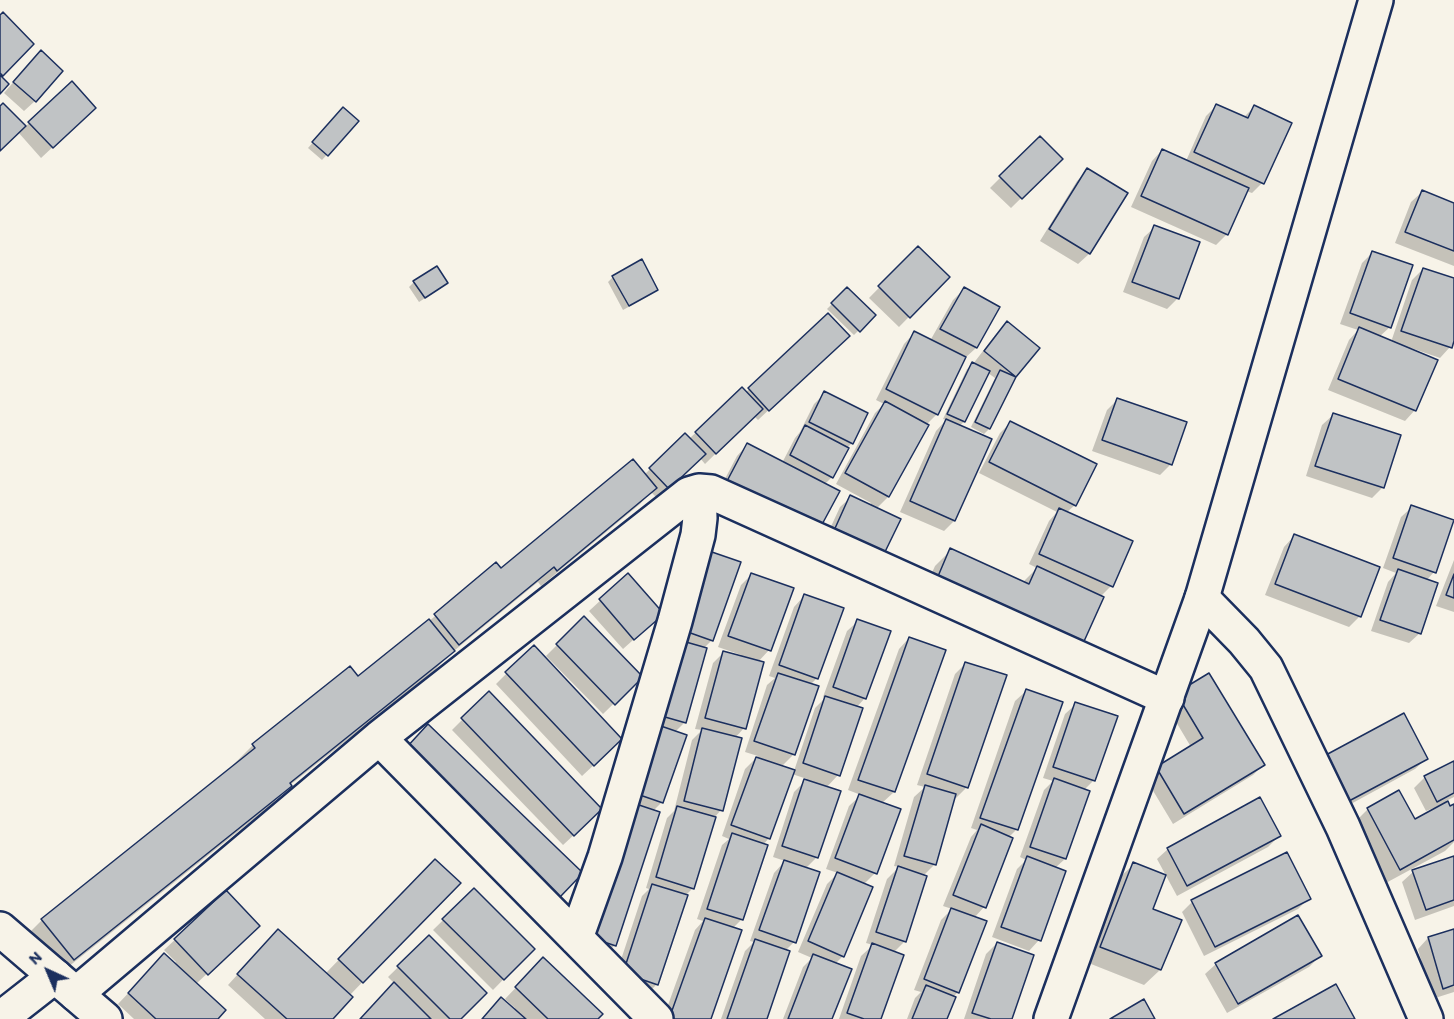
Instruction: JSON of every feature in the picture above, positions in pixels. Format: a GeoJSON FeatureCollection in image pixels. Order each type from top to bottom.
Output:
{"type":"FeatureCollection","features":[{"type":"Feature","properties":{"kind":"street"},"geometry":{"type":"LineString","coordinates":[[1051,1019],[1202,598],[1377,0]]}},
{"type":"Feature","properties":{"kind":"street"},"geometry":{"type":"LineString","coordinates":[[0,1019],[66,985],[689,494],[699,491],[711,492],[1167,698]]}},
{"type":"Feature","properties":{"kind":"street"},"geometry":{"type":"LineString","coordinates":[[576,938],[605,857],[675,621],[698,535],[699,491]]}},
{"type":"Feature","properties":{"kind":"street"},"geometry":{"type":"LineString","coordinates":[[1202,598],[1244,641],[1266,668],[1343,827],[1426,1019]]}},
{"type":"Feature","properties":{"kind":"street"},"geometry":{"type":"LineString","coordinates":[[379,738],[656,1019]]}},
{"type":"Feature","properties":{"kind":"street"},"geometry":{"type":"LineString","coordinates":[[0,929],[105,1019]]}},
{"type":"Feature","properties":{"kind":"building"},"geometry":{"type":"Polygon","coordinates":[[[3,12],[34,44],[3,76],[0,73],[0,15],[3,12]]]}},
{"type":"Feature","properties":{"kind":"building"},"geometry":{"type":"Polygon","coordinates":[[[41,50],[63,71],[36,102],[13,82],[41,50]]]}},
{"type":"Feature","properties":{"kind":"building"},"geometry":{"type":"Polygon","coordinates":[[[0,75],[9,84],[0,94],[0,75]]]}},
{"type":"Feature","properties":{"kind":"building"},"geometry":{"type":"Polygon","coordinates":[[[72,81],[96,108],[53,148],[28,122],[72,81]]]}},
{"type":"Feature","properties":{"kind":"building"},"geometry":{"type":"Polygon","coordinates":[[[3,103],[26,126],[0,151],[0,106],[3,103]]]}},
{"type":"Feature","properties":{"kind":"building"},"geometry":{"type":"Polygon","coordinates":[[[1216,104],[1248,118],[1254,105],[1292,123],[1264,184],[1194,152],[1216,104]]]}},
{"type":"Feature","properties":{"kind":"building"},"geometry":{"type":"Polygon","coordinates":[[[343,107],[359,121],[328,156],[312,142],[343,107]]]}},
{"type":"Feature","properties":{"kind":"building"},"geometry":{"type":"Polygon","coordinates":[[[1040,136],[1063,159],[1022,199],[999,176],[1040,136]]]}},
{"type":"Feature","properties":{"kind":"building"},"geometry":{"type":"Polygon","coordinates":[[[1162,149],[1249,188],[1228,235],[1141,196],[1162,149]]]}},
{"type":"Feature","properties":{"kind":"building"},"geometry":{"type":"Polygon","coordinates":[[[1087,168],[1128,193],[1090,254],[1049,229],[1087,168]]]}},
{"type":"Feature","properties":{"kind":"building"},"geometry":{"type":"Polygon","coordinates":[[[1422,190],[1454,203],[1454,251],[1405,232],[1422,190]]]}},
{"type":"Feature","properties":{"kind":"building"},"geometry":{"type":"Polygon","coordinates":[[[1154,225],[1200,242],[1179,299],[1132,282],[1154,225]]]}},
{"type":"Feature","properties":{"kind":"building"},"geometry":{"type":"Polygon","coordinates":[[[918,246],[950,277],[910,318],[878,286],[918,246]]]}},
{"type":"Feature","properties":{"kind":"building"},"geometry":{"type":"Polygon","coordinates":[[[1372,251],[1413,265],[1391,328],[1350,313],[1372,251]]]}},
{"type":"Feature","properties":{"kind":"building"},"geometry":{"type":"Polygon","coordinates":[[[642,259],[658,290],[629,306],[612,276],[642,259]]]}},
{"type":"Feature","properties":{"kind":"building"},"geometry":{"type":"Polygon","coordinates":[[[437,266],[448,283],[425,298],[413,281],[437,266]]]}},
{"type":"Feature","properties":{"kind":"building"},"geometry":{"type":"Polygon","coordinates":[[[1423,268],[1454,278],[1452,348],[1401,331],[1423,268]]]}},
{"type":"Feature","properties":{"kind":"building"},"geometry":{"type":"Polygon","coordinates":[[[847,287],[876,315],[860,332],[831,303],[847,287]]]}},
{"type":"Feature","properties":{"kind":"building"},"geometry":{"type":"Polygon","coordinates":[[[964,287],[1000,307],[977,348],[940,329],[964,287]]]}},
{"type":"Feature","properties":{"kind":"building"},"geometry":{"type":"Polygon","coordinates":[[[828,313],[850,336],[769,411],[748,388],[828,313]]]}},
{"type":"Feature","properties":{"kind":"building"},"geometry":{"type":"Polygon","coordinates":[[[1007,321],[1040,348],[1016,377],[984,351],[1007,321]]]}},
{"type":"Feature","properties":{"kind":"building"},"geometry":{"type":"Polygon","coordinates":[[[1359,327],[1438,360],[1416,411],[1338,379],[1359,327]]]}},
{"type":"Feature","properties":{"kind":"building"},"geometry":{"type":"Polygon","coordinates":[[[914,331],[966,357],[938,415],[886,389],[914,331]]]}},
{"type":"Feature","properties":{"kind":"building"},"geometry":{"type":"Polygon","coordinates":[[[972,362],[990,371],[965,422],[947,414],[972,362]]]}},
{"type":"Feature","properties":{"kind":"building"},"geometry":{"type":"Polygon","coordinates":[[[1000,370],[1016,377],[990,429],[975,422],[1000,370]]]}},
{"type":"Feature","properties":{"kind":"building"},"geometry":{"type":"Polygon","coordinates":[[[742,387],[763,409],[716,454],[695,432],[742,387]]]}},
{"type":"Feature","properties":{"kind":"building"},"geometry":{"type":"Polygon","coordinates":[[[824,391],[868,413],[853,444],[809,422],[824,391]]]}},
{"type":"Feature","properties":{"kind":"building"},"geometry":{"type":"Polygon","coordinates":[[[1117,398],[1187,422],[1172,465],[1102,440],[1117,398]]]}},
{"type":"Feature","properties":{"kind":"building"},"geometry":{"type":"Polygon","coordinates":[[[885,401],[929,425],[889,497],[845,473],[885,401]]]}},
{"type":"Feature","properties":{"kind":"building"},"geometry":{"type":"Polygon","coordinates":[[[1333,413],[1401,435],[1384,488],[1315,466],[1333,413]]]}},
{"type":"Feature","properties":{"kind":"building"},"geometry":{"type":"Polygon","coordinates":[[[946,419],[992,439],[955,521],[910,501],[946,419]]]}},
{"type":"Feature","properties":{"kind":"building"},"geometry":{"type":"Polygon","coordinates":[[[1010,421],[1097,464],[1076,506],[989,462],[1010,421]]]}},
{"type":"Feature","properties":{"kind":"building"},"geometry":{"type":"Polygon","coordinates":[[[805,425],[849,448],[833,478],[790,455],[805,425]]]}},
{"type":"Feature","properties":{"kind":"building"},"geometry":{"type":"Polygon","coordinates":[[[685,433],[706,454],[669,489],[649,468],[685,433]]]}},
{"type":"Feature","properties":{"kind":"building"},"geometry":{"type":"Polygon","coordinates":[[[747,443],[840,491],[819,530],[726,483],[747,443]]]}},
{"type":"Feature","properties":{"kind":"building"},"geometry":{"type":"Polygon","coordinates":[[[633,459],[657,488],[557,571],[554,567],[459,645],[434,614],[496,562],[501,568],[633,459]]]}},
{"type":"Feature","properties":{"kind":"building"},"geometry":{"type":"Polygon","coordinates":[[[850,495],[901,519],[882,558],[832,535],[850,495]]]}},
{"type":"Feature","properties":{"kind":"building"},"geometry":{"type":"Polygon","coordinates":[[[1411,505],[1454,520],[1436,573],[1393,558],[1411,505]]]}},
{"type":"Feature","properties":{"kind":"building"},"geometry":{"type":"Polygon","coordinates":[[[1059,508],[1133,541],[1113,587],[1039,554],[1059,508]]]}},
{"type":"Feature","properties":{"kind":"building"},"geometry":{"type":"Polygon","coordinates":[[[1294,534],[1380,567],[1361,617],[1275,584],[1294,534]]]}},
{"type":"Feature","properties":{"kind":"building"},"geometry":{"type":"Polygon","coordinates":[[[950,548],[1029,584],[1037,566],[1104,597],[1081,648],[936,581],[950,548]]]}},
{"type":"Feature","properties":{"kind":"building"},"geometry":{"type":"Polygon","coordinates":[[[709,551],[741,562],[713,641],[682,630],[709,551]]]}},
{"type":"Feature","properties":{"kind":"building"},"geometry":{"type":"Polygon","coordinates":[[[1398,569],[1438,583],[1421,634],[1380,620],[1398,569]]]}},
{"type":"Feature","properties":{"kind":"building"},"geometry":{"type":"Polygon","coordinates":[[[628,573],[664,614],[634,640],[599,599],[628,573]]]}},
{"type":"Feature","properties":{"kind":"building"},"geometry":{"type":"Polygon","coordinates":[[[751,573],[794,588],[771,651],[728,636],[751,573]]]}},
{"type":"Feature","properties":{"kind":"building"},"geometry":{"type":"Polygon","coordinates":[[[1454,574],[1454,598],[1446,595],[1454,574]]]}},
{"type":"Feature","properties":{"kind":"building"},"geometry":{"type":"Polygon","coordinates":[[[804,594],[844,608],[818,679],[779,665],[804,594]]]}},
{"type":"Feature","properties":{"kind":"building"},"geometry":{"type":"Polygon","coordinates":[[[584,616],[643,677],[615,705],[556,644],[584,616]]]}},
{"type":"Feature","properties":{"kind":"building"},"geometry":{"type":"Polygon","coordinates":[[[429,619],[455,651],[290,783],[292,786],[74,960],[41,919],[255,748],[252,744],[350,666],[358,676],[429,619]]]}},
{"type":"Feature","properties":{"kind":"building"},"geometry":{"type":"Polygon","coordinates":[[[857,619],[891,631],[866,699],[833,687],[857,619]]]}},
{"type":"Feature","properties":{"kind":"building"},"geometry":{"type":"Polygon","coordinates":[[[909,637],[946,650],[895,792],[858,780],[909,637]]]}},
{"type":"Feature","properties":{"kind":"building"},"geometry":{"type":"Polygon","coordinates":[[[679,640],[707,648],[686,723],[658,715],[679,640]]]}},
{"type":"Feature","properties":{"kind":"building"},"geometry":{"type":"Polygon","coordinates":[[[534,645],[622,739],[594,766],[505,672],[534,645]]]}},
{"type":"Feature","properties":{"kind":"building"},"geometry":{"type":"Polygon","coordinates":[[[723,651],[764,662],[746,729],[705,718],[723,651]]]}},
{"type":"Feature","properties":{"kind":"building"},"geometry":{"type":"Polygon","coordinates":[[[965,662],[1007,675],[968,788],[927,774],[965,662]]]}},
{"type":"Feature","properties":{"kind":"building"},"geometry":{"type":"Polygon","coordinates":[[[778,673],[819,686],[795,755],[754,741],[778,673]]]}},
{"type":"Feature","properties":{"kind":"building"},"geometry":{"type":"Polygon","coordinates":[[[1209,673],[1265,765],[1184,814],[1156,767],[1203,738],[1176,693],[1209,673]]]}},
{"type":"Feature","properties":{"kind":"building"},"geometry":{"type":"Polygon","coordinates":[[[1026,689],[1063,702],[1018,830],[980,818],[1026,689]]]}},
{"type":"Feature","properties":{"kind":"building"},"geometry":{"type":"Polygon","coordinates":[[[489,691],[602,809],[574,836],[461,718],[489,691]]]}},
{"type":"Feature","properties":{"kind":"building"},"geometry":{"type":"Polygon","coordinates":[[[825,696],[863,708],[840,776],[803,763],[825,696]]]}},
{"type":"Feature","properties":{"kind":"building"},"geometry":{"type":"Polygon","coordinates":[[[1075,702],[1118,716],[1095,781],[1053,767],[1075,702]]]}},
{"type":"Feature","properties":{"kind":"building"},"geometry":{"type":"Polygon","coordinates":[[[1404,713],[1428,759],[1349,801],[1324,756],[1404,713]]]}},
{"type":"Feature","properties":{"kind":"building"},"geometry":{"type":"Polygon","coordinates":[[[428,724],[583,873],[560,897],[406,748],[428,724]]]}},
{"type":"Feature","properties":{"kind":"building"},"geometry":{"type":"Polygon","coordinates":[[[658,725],[687,735],[663,803],[634,793],[658,725]]]}},
{"type":"Feature","properties":{"kind":"building"},"geometry":{"type":"Polygon","coordinates":[[[702,728],[742,738],[723,811],[684,801],[702,728]]]}},
{"type":"Feature","properties":{"kind":"building"},"geometry":{"type":"Polygon","coordinates":[[[756,757],[795,770],[770,839],[731,825],[756,757]]]}},
{"type":"Feature","properties":{"kind":"building"},"geometry":{"type":"Polygon","coordinates":[[[1454,761],[1454,793],[1437,802],[1424,776],[1454,761]]]}},
{"type":"Feature","properties":{"kind":"building"},"geometry":{"type":"Polygon","coordinates":[[[1054,778],[1090,791],[1066,859],[1030,847],[1054,778]]]}},
{"type":"Feature","properties":{"kind":"building"},"geometry":{"type":"Polygon","coordinates":[[[804,779],[841,791],[818,858],[782,846],[804,779]]]}},
{"type":"Feature","properties":{"kind":"building"},"geometry":{"type":"Polygon","coordinates":[[[925,785],[956,794],[936,865],[904,856],[925,785]]]}},
{"type":"Feature","properties":{"kind":"building"},"geometry":{"type":"Polygon","coordinates":[[[1399,790],[1415,819],[1448,801],[1450,806],[1454,804],[1454,840],[1400,870],[1367,808],[1399,790]]]}},
{"type":"Feature","properties":{"kind":"building"},"geometry":{"type":"Polygon","coordinates":[[[859,794],[901,809],[877,874],[835,858],[859,794]]]}},
{"type":"Feature","properties":{"kind":"building"},"geometry":{"type":"Polygon","coordinates":[[[1260,797],[1281,836],[1187,886],[1167,848],[1260,797]]]}},
{"type":"Feature","properties":{"kind":"building"},"geometry":{"type":"Polygon","coordinates":[[[633,803],[660,812],[616,946],[589,937],[633,803]]]}},
{"type":"Feature","properties":{"kind":"building"},"geometry":{"type":"Polygon","coordinates":[[[677,806],[716,817],[694,889],[656,877],[677,806]]]}},
{"type":"Feature","properties":{"kind":"building"},"geometry":{"type":"Polygon","coordinates":[[[981,824],[1013,838],[986,908],[953,895],[981,824]]]}},
{"type":"Feature","properties":{"kind":"building"},"geometry":{"type":"Polygon","coordinates":[[[732,833],[768,845],[743,920],[707,909],[732,833]]]}},
{"type":"Feature","properties":{"kind":"building"},"geometry":{"type":"Polygon","coordinates":[[[1287,852],[1311,899],[1215,947],[1191,900],[1287,852]]]}},
{"type":"Feature","properties":{"kind":"building"},"geometry":{"type":"Polygon","coordinates":[[[1027,856],[1066,871],[1041,941],[1001,927],[1027,856]]]}},
{"type":"Feature","properties":{"kind":"building"},"geometry":{"type":"Polygon","coordinates":[[[1454,856],[1454,900],[1426,910],[1412,870],[1454,856]]]}},
{"type":"Feature","properties":{"kind":"building"},"geometry":{"type":"Polygon","coordinates":[[[435,859],[461,883],[363,983],[338,959],[435,859]]]}},
{"type":"Feature","properties":{"kind":"building"},"geometry":{"type":"Polygon","coordinates":[[[784,860],[820,872],[796,943],[759,930],[784,860]]]}},
{"type":"Feature","properties":{"kind":"building"},"geometry":{"type":"Polygon","coordinates":[[[1133,862],[1166,875],[1153,909],[1182,920],[1161,970],[1100,947],[1133,862]]]}},
{"type":"Feature","properties":{"kind":"building"},"geometry":{"type":"Polygon","coordinates":[[[898,866],[927,876],[906,942],[876,932],[898,866]]]}},
{"type":"Feature","properties":{"kind":"building"},"geometry":{"type":"Polygon","coordinates":[[[837,872],[873,887],[844,957],[808,941],[837,872]]]}},
{"type":"Feature","properties":{"kind":"building"},"geometry":{"type":"Polygon","coordinates":[[[652,884],[688,895],[658,985],[623,973],[652,884]]]}},
{"type":"Feature","properties":{"kind":"building"},"geometry":{"type":"Polygon","coordinates":[[[474,888],[535,949],[504,980],[442,919],[474,888]]]}},
{"type":"Feature","properties":{"kind":"building"},"geometry":{"type":"Polygon","coordinates":[[[226,890],[260,926],[208,975],[174,939],[226,890]]]}},
{"type":"Feature","properties":{"kind":"building"},"geometry":{"type":"Polygon","coordinates":[[[951,908],[987,921],[959,993],[924,979],[951,908]]]}},
{"type":"Feature","properties":{"kind":"building"},"geometry":{"type":"Polygon","coordinates":[[[1298,915],[1322,956],[1238,1004],[1215,963],[1298,915]]]}},
{"type":"Feature","properties":{"kind":"building"},"geometry":{"type":"Polygon","coordinates":[[[705,918],[742,930],[711,1019],[669,1019],[705,918]]]}},
{"type":"Feature","properties":{"kind":"building"},"geometry":{"type":"Polygon","coordinates":[[[278,929],[353,997],[333,1019],[287,1019],[237,974],[278,929]]]}},
{"type":"Feature","properties":{"kind":"building"},"geometry":{"type":"Polygon","coordinates":[[[1454,929],[1454,985],[1443,989],[1428,937],[1454,929]]]}},
{"type":"Feature","properties":{"kind":"building"},"geometry":{"type":"Polygon","coordinates":[[[429,935],[487,993],[461,1019],[450,1019],[397,966],[429,935]]]}},
{"type":"Feature","properties":{"kind":"building"},"geometry":{"type":"Polygon","coordinates":[[[755,939],[790,951],[767,1019],[727,1019],[755,939]]]}},
{"type":"Feature","properties":{"kind":"building"},"geometry":{"type":"Polygon","coordinates":[[[997,942],[1034,955],[1012,1019],[991,1019],[972,1013],[997,942]]]}},
{"type":"Feature","properties":{"kind":"building"},"geometry":{"type":"Polygon","coordinates":[[[872,943],[904,955],[881,1019],[864,1019],[847,1013],[872,943]]]}},
{"type":"Feature","properties":{"kind":"building"},"geometry":{"type":"Polygon","coordinates":[[[164,953],[226,1010],[218,1019],[156,1019],[128,993],[164,953]]]}},
{"type":"Feature","properties":{"kind":"building"},"geometry":{"type":"Polygon","coordinates":[[[813,954],[852,969],[832,1019],[788,1019],[813,954]]]}},
{"type":"Feature","properties":{"kind":"building"},"geometry":{"type":"Polygon","coordinates":[[[543,957],[603,1014],[598,1019],[548,1019],[515,987],[543,957]]]}},
{"type":"Feature","properties":{"kind":"building"},"geometry":{"type":"Polygon","coordinates":[[[394,982],[431,1019],[360,1019],[394,982]]]}},
{"type":"Feature","properties":{"kind":"building"},"geometry":{"type":"Polygon","coordinates":[[[1336,984],[1355,1019],[1273,1019],[1336,984]]]}},
{"type":"Feature","properties":{"kind":"building"},"geometry":{"type":"Polygon","coordinates":[[[926,985],[956,997],[947,1019],[912,1019],[926,985]]]}},
{"type":"Feature","properties":{"kind":"building"},"geometry":{"type":"Polygon","coordinates":[[[501,997],[526,1019],[482,1019],[501,997]]]}},
{"type":"Feature","properties":{"kind":"building"},"geometry":{"type":"Polygon","coordinates":[[[1144,999],[1155,1019],[1110,1019],[1144,999]]]}}]}
